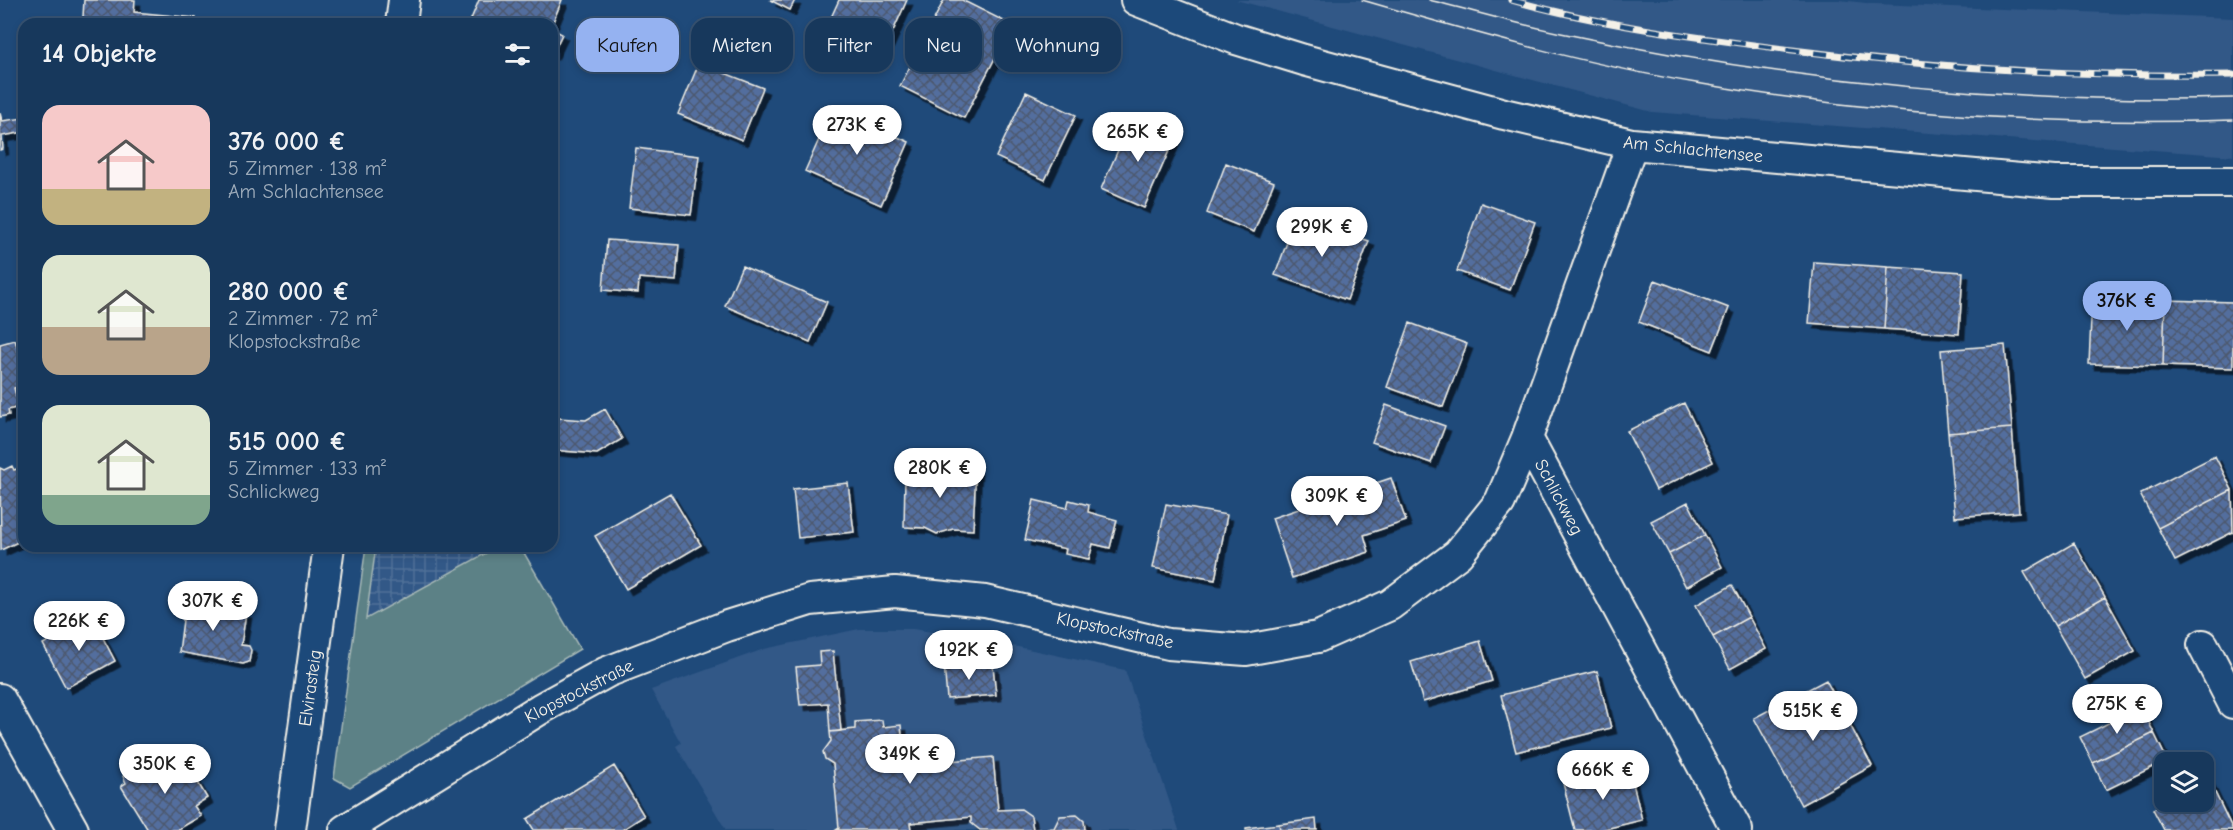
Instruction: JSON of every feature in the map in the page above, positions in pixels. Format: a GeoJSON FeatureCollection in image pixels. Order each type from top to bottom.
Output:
{"type":"FeatureCollection","features":[{"type":"Feature","properties":{"kind":"street"},"geometry":{"type":"LineString","coordinates":[[402,18],[404,0]]}},
{"type":"Feature","properties":{"kind":"street","name":"Am Schlachtensee"},"geometry":{"type":"LineString","coordinates":[[1136,0],[1236,39],[1304,60],[1504,114],[1632,144],[2054,182],[2233,182]]}},
{"type":"Feature","properties":{"kind":"street","name":"Schlickweg"},"geometry":{"type":"LineString","coordinates":[[1632,144],[1527,438],[1737,830]]}},
{"type":"Feature","properties":{"kind":"street","name":"Klopstockstraße"},"geometry":{"type":"LineString","coordinates":[[345,830],[540,709],[607,672],[727,626],[810,600],[895,592],[985,601],[1168,644],[1246,650],[1318,637],[1390,605],[1458,554],[1500,502],[1527,438]]}},
{"type":"Feature","properties":{"kind":"street","name":"Elvirasteig"},"geometry":{"type":"LineString","coordinates":[[290,830],[328,552]]}},
{"type":"Feature","properties":{"kind":"street"},"geometry":{"type":"LineString","coordinates":[[2203,645],[2233,703]]}},
{"type":"Feature","properties":{"kind":"street"},"geometry":{"type":"LineString","coordinates":[[0,699],[73,830]]}},
{"type":"Feature","properties":{"kind":"shaded area"},"geometry":{"type":"Polygon","coordinates":[[[1236,0],[1839,0],[1875,4],[2233,18],[2233,156],[1652,112],[1236,0]]]}},
{"type":"Feature","properties":{"kind":"shaded area"},"geometry":{"type":"Polygon","coordinates":[[[375,552],[488,552],[365,620],[375,552]]]}},
{"type":"Feature","properties":{"kind":"shaded area"},"geometry":{"type":"Polygon","coordinates":[[[859,629],[913,629],[990,641],[1125,670],[1179,830],[726,830],[676,746],[681,743],[651,690],[764,649],[859,629]]]}},
{"type":"Feature","properties":{"kind":"green space"},"geometry":{"type":"Polygon","coordinates":[[[365,552],[375,552],[366,619],[488,552],[523,552],[580,649],[350,787],[334,778],[365,552]]]}},
{"type":"Feature","properties":{"kind":"building"},"geometry":{"type":"Polygon","coordinates":[[[84,0],[135,0],[134,12],[196,18],[84,18],[84,0]]]}},
{"type":"Feature","properties":{"kind":"building"},"geometry":{"type":"Polygon","coordinates":[[[479,0],[562,0],[554,18],[472,18],[479,0]]]}},
{"type":"Feature","properties":{"kind":"building"},"geometry":{"type":"Polygon","coordinates":[[[770,0],[795,0],[790,10],[770,0]]]}},
{"type":"Feature","properties":{"kind":"building"},"geometry":{"type":"Polygon","coordinates":[[[839,0],[907,0],[893,31],[893,18],[831,18],[839,0]]]}},
{"type":"Feature","properties":{"kind":"building"},"geometry":{"type":"Polygon","coordinates":[[[944,0],[962,0],[998,18],[994,18],[994,60],[964,118],[900,86],[907,72],[982,72],[982,18],[935,18],[944,0]]]}},
{"type":"Feature","properties":{"kind":"building"},"geometry":{"type":"Polygon","coordinates":[[[695,72],[722,72],[763,88],[742,140],[678,114],[695,72]]]}},
{"type":"Feature","properties":{"kind":"building"},"geometry":{"type":"Polygon","coordinates":[[[1026,92],[1076,115],[1045,180],[996,157],[1026,92]]]}},
{"type":"Feature","properties":{"kind":"building"},"geometry":{"type":"Polygon","coordinates":[[[833,108],[909,142],[881,205],[805,171],[833,108]]]}},
{"type":"Feature","properties":{"kind":"building"},"geometry":{"type":"Polygon","coordinates":[[[0,113],[2,121],[18,119],[18,133],[2,136],[3,149],[0,150],[0,113]]]}},
{"type":"Feature","properties":{"kind":"building"},"geometry":{"type":"Polygon","coordinates":[[[1132,118],[1175,137],[1144,208],[1101,189],[1132,118]]]}},
{"type":"Feature","properties":{"kind":"building"},"geometry":{"type":"Polygon","coordinates":[[[636,148],[699,156],[691,215],[629,208],[636,148]]]}},
{"type":"Feature","properties":{"kind":"building"},"geometry":{"type":"Polygon","coordinates":[[[1226,163],[1274,182],[1254,232],[1207,213],[1226,163]]]}},
{"type":"Feature","properties":{"kind":"building"},"geometry":{"type":"Polygon","coordinates":[[[1481,203],[1535,222],[1510,290],[1457,271],[1481,203]]]}},
{"type":"Feature","properties":{"kind":"building"},"geometry":{"type":"Polygon","coordinates":[[[1297,215],[1369,241],[1347,300],[1275,275],[1297,215]]]}},
{"type":"Feature","properties":{"kind":"building"},"geometry":{"type":"Polygon","coordinates":[[[607,240],[679,245],[676,281],[639,278],[638,293],[603,290],[607,240]]]}},
{"type":"Feature","properties":{"kind":"building"},"geometry":{"type":"Polygon","coordinates":[[[1814,262],[1888,267],[1884,329],[1809,323],[1814,262]]]}},
{"type":"Feature","properties":{"kind":"building"},"geometry":{"type":"Polygon","coordinates":[[[742,266],[827,302],[810,342],[725,306],[742,266]]]}},
{"type":"Feature","properties":{"kind":"building"},"geometry":{"type":"Polygon","coordinates":[[[1888,267],[1963,272],[1959,334],[1884,329],[1888,267]]]}},
{"type":"Feature","properties":{"kind":"building"},"geometry":{"type":"Polygon","coordinates":[[[1655,280],[1729,308],[1712,351],[1639,322],[1655,280]]]}},
{"type":"Feature","properties":{"kind":"building"},"geometry":{"type":"Polygon","coordinates":[[[2092,297],[2165,300],[2163,366],[2089,364],[2092,297]]]}},
{"type":"Feature","properties":{"kind":"building"},"geometry":{"type":"Polygon","coordinates":[[[2165,300],[2233,302],[2233,368],[2163,366],[2165,300]]]}},
{"type":"Feature","properties":{"kind":"building"},"geometry":{"type":"Polygon","coordinates":[[[1410,323],[1467,344],[1443,407],[1387,387],[1410,323]]]}},
{"type":"Feature","properties":{"kind":"building"},"geometry":{"type":"Polygon","coordinates":[[[15,340],[18,350],[18,387],[14,388],[18,407],[8,410],[9,415],[0,417],[0,344],[15,340]]]}},
{"type":"Feature","properties":{"kind":"building"},"geometry":{"type":"Polygon","coordinates":[[[2005,345],[2012,428],[1948,433],[1941,350],[2005,345]]]}},
{"type":"Feature","properties":{"kind":"building"},"geometry":{"type":"Polygon","coordinates":[[[1684,403],[1713,462],[1656,490],[1627,431],[1684,403]]]}},
{"type":"Feature","properties":{"kind":"building"},"geometry":{"type":"Polygon","coordinates":[[[1386,405],[1445,426],[1431,463],[1372,442],[1386,405]]]}},
{"type":"Feature","properties":{"kind":"building"},"geometry":{"type":"Polygon","coordinates":[[[605,409],[622,439],[597,454],[558,451],[558,418],[586,420],[605,409]]]}},
{"type":"Feature","properties":{"kind":"building"},"geometry":{"type":"Polygon","coordinates":[[[2012,428],[2019,512],[1955,517],[1948,433],[2012,428]]]}},
{"type":"Feature","properties":{"kind":"building"},"geometry":{"type":"Polygon","coordinates":[[[2215,456],[2232,490],[2158,528],[2140,494],[2215,456]]]}},
{"type":"Feature","properties":{"kind":"building"},"geometry":{"type":"Polygon","coordinates":[[[12,466],[14,470],[18,468],[18,542],[1,550],[0,468],[4,470],[12,466]]]}},
{"type":"Feature","properties":{"kind":"building"},"geometry":{"type":"Polygon","coordinates":[[[923,467],[976,468],[973,530],[953,529],[937,534],[925,528],[904,527],[905,477],[923,467]]]}},
{"type":"Feature","properties":{"kind":"building"},"geometry":{"type":"Polygon","coordinates":[[[1391,478],[1406,521],[1364,535],[1369,552],[1292,578],[1272,518],[1391,478]]]}},
{"type":"Feature","properties":{"kind":"building"},"geometry":{"type":"Polygon","coordinates":[[[848,483],[854,532],[798,538],[793,489],[848,483]]]}},
{"type":"Feature","properties":{"kind":"building"},"geometry":{"type":"Polygon","coordinates":[[[2232,490],[2233,532],[2175,561],[2158,528],[2232,490]]]}},
{"type":"Feature","properties":{"kind":"building"},"geometry":{"type":"Polygon","coordinates":[[[670,493],[701,545],[626,589],[595,536],[670,493]]]}},
{"type":"Feature","properties":{"kind":"building"},"geometry":{"type":"Polygon","coordinates":[[[1034,500],[1067,508],[1069,500],[1089,505],[1088,512],[1117,520],[1110,548],[1093,544],[1089,559],[1065,554],[1066,549],[1025,540],[1034,500]]]}},
{"type":"Feature","properties":{"kind":"building"},"geometry":{"type":"Polygon","coordinates":[[[1688,502],[1705,535],[1669,554],[1651,521],[1688,502]]]}},
{"type":"Feature","properties":{"kind":"building"},"geometry":{"type":"Polygon","coordinates":[[[1166,504],[1227,515],[1215,580],[1153,568],[1166,504]]]}},
{"type":"Feature","properties":{"kind":"building"},"geometry":{"type":"Polygon","coordinates":[[[1705,535],[1722,567],[1686,587],[1669,554],[1705,535]]]}},
{"type":"Feature","properties":{"kind":"building"},"geometry":{"type":"Polygon","coordinates":[[[2074,543],[2105,597],[2055,626],[2024,572],[2074,543]]]}},
{"type":"Feature","properties":{"kind":"building"},"geometry":{"type":"Polygon","coordinates":[[[1732,585],[1749,617],[1713,637],[1696,605],[1732,585]]]}},
{"type":"Feature","properties":{"kind":"building"},"geometry":{"type":"Polygon","coordinates":[[[186,596],[214,600],[213,609],[246,613],[241,645],[249,646],[251,650],[249,662],[243,664],[179,652],[186,596]]]}},
{"type":"Feature","properties":{"kind":"building"},"geometry":{"type":"Polygon","coordinates":[[[2105,597],[2135,651],[2085,679],[2055,626],[2105,597]]]}},
{"type":"Feature","properties":{"kind":"building"},"geometry":{"type":"Polygon","coordinates":[[[92,617],[115,661],[66,688],[43,644],[92,617]]]}},
{"type":"Feature","properties":{"kind":"building"},"geometry":{"type":"Polygon","coordinates":[[[1749,617],[1766,649],[1730,669],[1713,637],[1749,617]]]}},
{"type":"Feature","properties":{"kind":"building"},"geometry":{"type":"Polygon","coordinates":[[[1480,641],[1492,681],[1423,702],[1411,662],[1480,641]]]}},
{"type":"Feature","properties":{"kind":"building"},"geometry":{"type":"Polygon","coordinates":[[[833,651],[841,731],[830,732],[828,703],[800,705],[796,667],[820,665],[819,652],[833,651]]]}},
{"type":"Feature","properties":{"kind":"building"},"geometry":{"type":"Polygon","coordinates":[[[954,662],[959,668],[993,666],[996,695],[947,699],[944,663],[954,662]]]}},
{"type":"Feature","properties":{"kind":"building"},"geometry":{"type":"Polygon","coordinates":[[[1597,671],[1611,728],[1516,752],[1501,695],[1597,671]]]}},
{"type":"Feature","properties":{"kind":"building"},"geometry":{"type":"Polygon","coordinates":[[[1826,680],[1872,766],[1801,805],[1754,718],[1826,680]]]}},
{"type":"Feature","properties":{"kind":"building"},"geometry":{"type":"Polygon","coordinates":[[[2141,707],[2154,733],[2093,763],[2080,737],[2141,707]]]}},
{"type":"Feature","properties":{"kind":"building"},"geometry":{"type":"Polygon","coordinates":[[[882,720],[883,727],[901,725],[905,765],[993,757],[998,810],[1021,809],[1031,816],[1033,830],[980,830],[971,823],[971,817],[910,823],[911,830],[836,830],[839,828],[833,764],[825,759],[823,752],[831,741],[830,732],[855,729],[855,722],[882,720]]]}},
{"type":"Feature","properties":{"kind":"building"},"geometry":{"type":"Polygon","coordinates":[[[2154,733],[2163,752],[2154,752],[2154,766],[2106,790],[2093,763],[2154,733]]]}},
{"type":"Feature","properties":{"kind":"building"},"geometry":{"type":"Polygon","coordinates":[[[180,752],[207,798],[194,806],[201,816],[177,830],[148,830],[121,786],[126,783],[123,776],[135,769],[139,776],[180,752]]]}},
{"type":"Feature","properties":{"kind":"building"},"geometry":{"type":"Polygon","coordinates":[[[614,766],[644,816],[622,830],[534,830],[527,819],[614,766]]]}},
{"type":"Feature","properties":{"kind":"building"},"geometry":{"type":"Polygon","coordinates":[[[1629,767],[1642,820],[1601,830],[1575,830],[1563,783],[1629,767]]]}},
{"type":"Feature","properties":{"kind":"building"},"geometry":{"type":"Polygon","coordinates":[[[2214,790],[2233,830],[2164,830],[2155,812],[2214,812],[2214,790]]]}},
{"type":"Feature","properties":{"kind":"building"},"geometry":{"type":"Polygon","coordinates":[[[1077,815],[1084,821],[1085,830],[1030,830],[1054,828],[1060,816],[1077,815]]]}},
{"type":"Feature","properties":{"kind":"building"},"geometry":{"type":"Polygon","coordinates":[[[1316,819],[1317,830],[1280,830],[1279,824],[1316,819]]]}},
{"type":"Feature","properties":{"kind":"building"},"geometry":{"type":"Polygon","coordinates":[[[1279,824],[1280,830],[1246,830],[1246,828],[1279,824]]]}},
{"type":"Feature","properties":{"kind":"tram line"},"geometry":{"type":"LineString","coordinates":[[1362,0],[1612,67],[1763,94],[1896,110],[2031,119],[2233,120]]}},
{"type":"Feature","properties":{"kind":"tram line"},"geometry":{"type":"LineString","coordinates":[[1429,0],[1512,22],[1644,50],[1811,76],[1979,92],[2064,97],[2233,98]]}},
{"type":"Feature","properties":{"kind":"railway"},"geometry":{"type":"LineString","coordinates":[[1511,0],[1578,17],[1646,29],[1840,56],[2064,73],[2233,75]]}}]}
